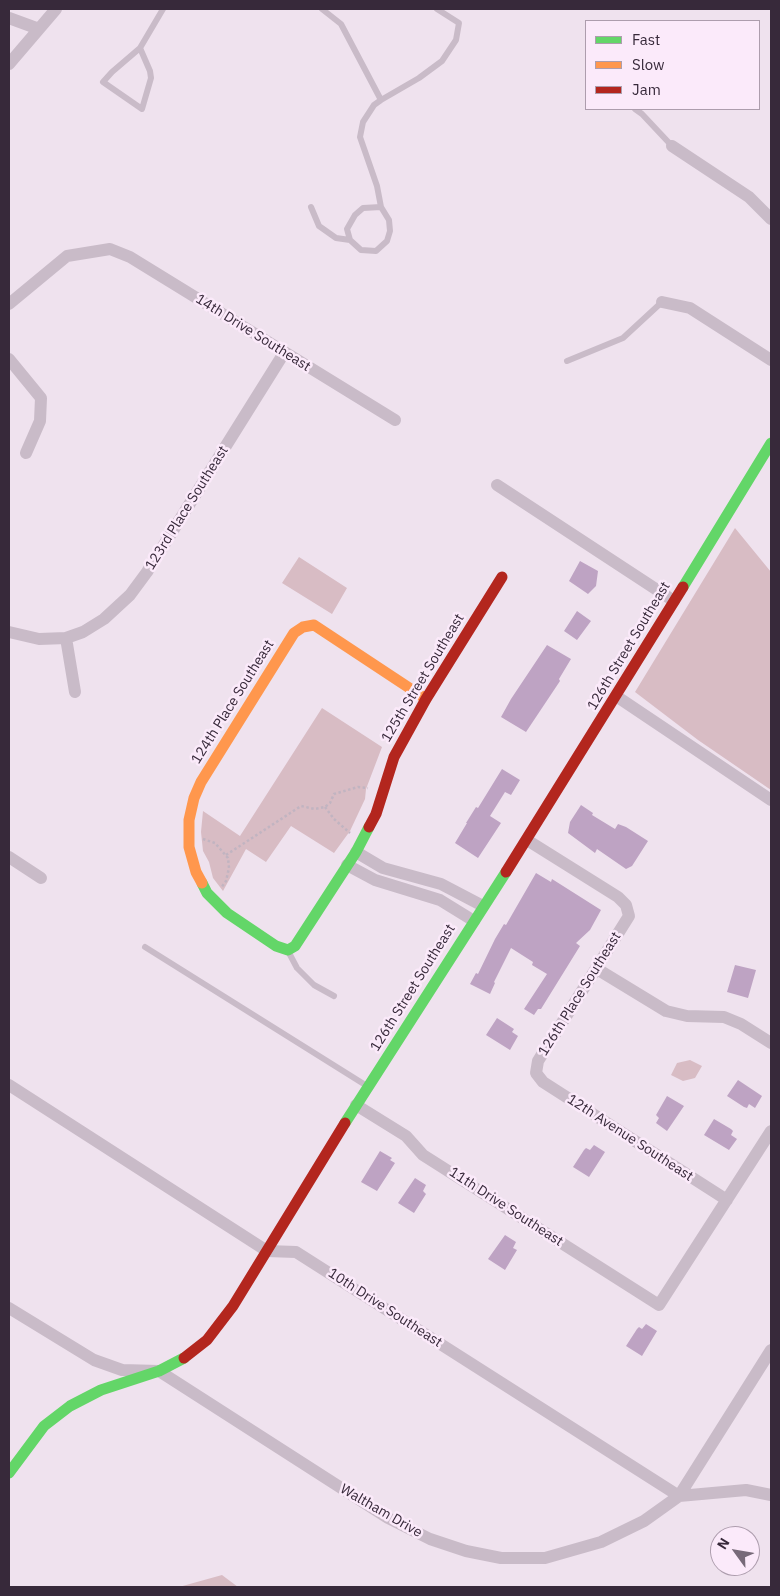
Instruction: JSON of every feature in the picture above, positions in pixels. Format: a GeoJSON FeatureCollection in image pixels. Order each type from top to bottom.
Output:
{"type":"FeatureCollection","features":[{"type":"Feature","properties":{"kind":"street"},"geometry":{"type":"LineString","coordinates":[[9,64],[56,9]]}},
{"type":"Feature","properties":{"kind":"street"},"geometry":{"type":"LineString","coordinates":[[9,18],[39,29]]}},
{"type":"Feature","properties":{"kind":"street"},"geometry":{"type":"LineString","coordinates":[[672,146],[749,197],[771,219]]}},
{"type":"Feature","properties":{"kind":"street","name":"14th Drive Southeast"},"geometry":{"type":"LineString","coordinates":[[9,304],[67,256],[110,249],[130,258],[395,420]]}},
{"type":"Feature","properties":{"kind":"street"},"geometry":{"type":"LineString","coordinates":[[662,302],[690,308],[771,360]]}},
{"type":"Feature","properties":{"kind":"street","name":"123rd Place Southeast"},"geometry":{"type":"LineString","coordinates":[[66,638],[83,632],[104,619],[130,595],[148,572],[284,353]]}},
{"type":"Feature","properties":{"kind":"street"},"geometry":{"type":"LineString","coordinates":[[9,359],[42,398],[40,421],[26,453]]}},
{"type":"Feature","properties":{"kind":"street","name":"126th Street Southeast"},"geometry":{"type":"LineString","coordinates":[[9,1473],[44,1426],[70,1406],[101,1390],[159,1370],[185,1358],[207,1340],[233,1306],[356,1105],[616,696],[771,443]]}},
{"type":"Feature","properties":{"kind":"street"},"geometry":{"type":"LineString","coordinates":[[497,485],[674,601]]}},
{"type":"Feature","properties":{"kind":"street","name":"125th Street Southeast"},"geometry":{"type":"LineString","coordinates":[[288,950],[295,946],[301,938],[359,846],[376,814],[394,757],[426,699],[502,577]]}},
{"type":"Feature","properties":{"kind":"street","name":"124th Place Southeast"},"geometry":{"type":"LineString","coordinates":[[189,838],[189,820],[194,798],[201,782],[294,633],[303,627],[314,625],[426,699]]}},
{"type":"Feature","properties":{"kind":"street"},"geometry":{"type":"LineString","coordinates":[[9,632],[39,638],[66,638],[75,692]]}},
{"type":"Feature","properties":{"kind":"street"},"geometry":{"type":"LineString","coordinates":[[616,696],[771,800]]}},
{"type":"Feature","properties":{"kind":"street"},"geometry":{"type":"LineString","coordinates":[[189,838],[188,847],[196,872],[212,898],[227,913],[276,946],[288,950]]}},
{"type":"Feature","properties":{"kind":"street","name":"126th Place Southeast"},"geometry":{"type":"LineString","coordinates":[[526,840],[618,897],[626,904],[629,916],[538,1061],[536,1073]]}},
{"type":"Feature","properties":{"kind":"street"},"geometry":{"type":"LineString","coordinates":[[359,846],[383,868],[441,884],[483,906]]}},
{"type":"Feature","properties":{"kind":"street"},"geometry":{"type":"LineString","coordinates":[[9,857],[41,878]]}},
{"type":"Feature","properties":{"kind":"street"},"geometry":{"type":"LineString","coordinates":[[347,865],[388,885],[426,894],[440,900],[474,921]]}},
{"type":"Feature","properties":{"kind":"street"},"geometry":{"type":"LineString","coordinates":[[597,969],[666,1011],[687,1016],[724,1017],[741,1024],[771,1043]]}},
{"type":"Feature","properties":{"kind":"street","name":"12th Avenue Southeast"},"geometry":{"type":"LineString","coordinates":[[536,1073],[543,1082],[727,1200]]}},
{"type":"Feature","properties":{"kind":"street"},"geometry":{"type":"LineString","coordinates":[[9,1085],[267,1251]]}},
{"type":"Feature","properties":{"kind":"street","name":"11th Drive Southeast"},"geometry":{"type":"LineString","coordinates":[[356,1105],[406,1136],[423,1154],[659,1305],[727,1200]]}},
{"type":"Feature","properties":{"kind":"street"},"geometry":{"type":"LineString","coordinates":[[727,1200],[771,1131]]}},
{"type":"Feature","properties":{"kind":"street","name":"10th Drive Southeast"},"geometry":{"type":"LineString","coordinates":[[267,1251],[296,1252],[679,1496]]}},
{"type":"Feature","properties":{"kind":"street"},"geometry":{"type":"LineString","coordinates":[[9,1308],[94,1360],[122,1370],[159,1370]]}},
{"type":"Feature","properties":{"kind":"street"},"geometry":{"type":"LineString","coordinates":[[679,1496],[771,1350]]}},
{"type":"Feature","properties":{"kind":"street","name":"Waltham Drive"},"geometry":{"type":"LineString","coordinates":[[159,1370],[388,1518],[430,1540],[466,1551],[501,1558],[545,1558],[601,1542],[644,1521],[679,1496]]}},
{"type":"Feature","properties":{"kind":"street"},"geometry":{"type":"LineString","coordinates":[[679,1496],[746,1490],[771,1495]]}},
{"type":"Feature","properties":{"kind":"lane"},"geometry":{"type":"LineString","coordinates":[[140,48],[151,78],[142,109],[103,82],[140,48],[163,9]]}},
{"type":"Feature","properties":{"kind":"lane"},"geometry":{"type":"LineString","coordinates":[[322,9],[341,24],[381,100]]}},
{"type":"Feature","properties":{"kind":"lane"},"geometry":{"type":"LineString","coordinates":[[381,207],[363,208],[347,229],[350,240],[360,250],[376,251],[387,241],[390,230],[389,220],[381,207],[377,186],[360,137],[363,122],[374,106],[381,100],[419,78],[442,61],[456,40],[459,23],[436,9]]}},
{"type":"Feature","properties":{"kind":"lane"},"geometry":{"type":"LineString","coordinates":[[636,110],[672,146]]}},
{"type":"Feature","properties":{"kind":"lane"},"geometry":{"type":"LineString","coordinates":[[311,207],[319,226],[336,238],[350,240]]}},
{"type":"Feature","properties":{"kind":"lane"},"geometry":{"type":"LineString","coordinates":[[567,361],[623,338],[662,302]]}},
{"type":"Feature","properties":{"kind":"lane"},"geometry":{"type":"LineString","coordinates":[[145,946],[368,1087]]}},
{"type":"Feature","properties":{"kind":"lane"},"geometry":{"type":"LineString","coordinates":[[288,950],[298,968],[308,979],[314,985],[334,996]]}},
{"type":"Feature","properties":{"kind":"path"},"geometry":{"type":"LineString","coordinates":[[226,855],[301,806],[315,809],[325,808],[330,803],[334,794],[358,787],[384,790]]}},
{"type":"Feature","properties":{"kind":"path"},"geometry":{"type":"LineString","coordinates":[[325,808],[359,846]]}},
{"type":"Feature","properties":{"kind":"path"},"geometry":{"type":"LineString","coordinates":[[189,838],[215,843],[226,855],[229,868],[226,881],[212,898]]}},
{"type":"Feature","properties":{"kind":"shaded area"},"geometry":{"type":"Polygon","coordinates":[[[735,528],[771,572],[771,790],[698,740],[635,692],[735,528]]]}},
{"type":"Feature","properties":{"kind":"shaded area"},"geometry":{"type":"Polygon","coordinates":[[[299,557],[347,588],[332,614],[282,583],[299,557]]]}},
{"type":"Feature","properties":{"kind":"shaded area"},"geometry":{"type":"Polygon","coordinates":[[[322,708],[382,747],[366,789],[365,799],[350,831],[334,853],[291,826],[266,862],[246,849],[223,891],[213,878],[209,862],[203,851],[201,832],[203,811],[240,836],[322,708]]]}},
{"type":"Feature","properties":{"kind":"shaded area"},"geometry":{"type":"Polygon","coordinates":[[[690,1060],[702,1066],[695,1078],[683,1081],[671,1075],[677,1063],[690,1060]]]}},
{"type":"Feature","properties":{"kind":"shaded area"},"geometry":{"type":"Polygon","coordinates":[[[222,1575],[238,1587],[179,1587],[222,1575]]]}},
{"type":"Feature","properties":{"kind":"building"},"geometry":{"type":"Polygon","coordinates":[[[580,561],[598,571],[596,586],[588,594],[569,581],[580,561]]]}},
{"type":"Feature","properties":{"kind":"building"},"geometry":{"type":"Polygon","coordinates":[[[577,611],[591,621],[577,640],[564,631],[577,611]]]}},
{"type":"Feature","properties":{"kind":"building"},"geometry":{"type":"Polygon","coordinates":[[[547,645],[571,659],[559,679],[560,681],[526,732],[501,717],[547,645]]]}},
{"type":"Feature","properties":{"kind":"building"},"geometry":{"type":"Polygon","coordinates":[[[502,769],[520,780],[511,795],[505,792],[490,816],[501,823],[478,858],[455,843],[476,807],[478,808],[502,769]]]}},
{"type":"Feature","properties":{"kind":"building"},"geometry":{"type":"Polygon","coordinates":[[[581,805],[593,813],[592,815],[615,829],[618,824],[648,841],[632,866],[626,869],[597,849],[595,853],[568,833],[570,822],[581,805]]]}},
{"type":"Feature","properties":{"kind":"building"},"geometry":{"type":"Polygon","coordinates":[[[536,873],[551,882],[552,879],[601,910],[590,930],[576,943],[580,946],[541,1009],[538,1009],[534,1015],[524,1009],[547,974],[532,965],[533,962],[511,948],[490,994],[470,984],[476,973],[478,974],[495,939],[504,924],[506,925],[536,873]]]}},
{"type":"Feature","properties":{"kind":"building"},"geometry":{"type":"Polygon","coordinates":[[[735,965],[756,970],[748,998],[727,992],[735,965]]]}},
{"type":"Feature","properties":{"kind":"building"},"geometry":{"type":"Polygon","coordinates":[[[497,1018],[514,1029],[512,1032],[518,1036],[510,1050],[486,1035],[497,1018]]]}},
{"type":"Feature","properties":{"kind":"building"},"geometry":{"type":"Polygon","coordinates":[[[738,1080],[762,1096],[755,1108],[749,1104],[747,1108],[744,1107],[727,1096],[738,1080]]]}},
{"type":"Feature","properties":{"kind":"building"},"geometry":{"type":"Polygon","coordinates":[[[667,1096],[684,1106],[667,1131],[656,1123],[659,1118],[656,1115],[667,1096]]]}},
{"type":"Feature","properties":{"kind":"building"},"geometry":{"type":"Polygon","coordinates":[[[714,1119],[731,1129],[733,1131],[731,1135],[737,1139],[729,1150],[704,1135],[714,1119]]]}},
{"type":"Feature","properties":{"kind":"building"},"geometry":{"type":"Polygon","coordinates":[[[594,1145],[605,1152],[589,1177],[573,1167],[584,1150],[586,1148],[590,1150],[594,1145]]]}},
{"type":"Feature","properties":{"kind":"building"},"geometry":{"type":"Polygon","coordinates":[[[380,1151],[392,1158],[390,1160],[395,1163],[377,1191],[361,1182],[380,1151]]]}},
{"type":"Feature","properties":{"kind":"building"},"geometry":{"type":"Polygon","coordinates":[[[415,1178],[426,1185],[423,1191],[426,1194],[414,1213],[398,1203],[415,1178]]]}},
{"type":"Feature","properties":{"kind":"building"},"geometry":{"type":"Polygon","coordinates":[[[505,1235],[516,1242],[513,1248],[517,1250],[505,1270],[488,1259],[505,1235]]]}},
{"type":"Feature","properties":{"kind":"building"},"geometry":{"type":"Polygon","coordinates":[[[646,1324],[657,1331],[642,1356],[626,1346],[637,1329],[639,1327],[642,1329],[646,1324]]]}},
{"type":"Feature","properties":{"kind":"traffic: fast"},"geometry":{"type":"LineString","coordinates":[[683,587],[771,443]]}},
{"type":"Feature","properties":{"kind":"traffic: fast"},"geometry":{"type":"LineString","coordinates":[[202,883],[207,893],[227,913],[276,946],[288,950],[295,946],[356,852],[369,827]]}},
{"type":"Feature","properties":{"kind":"traffic: fast"},"geometry":{"type":"LineString","coordinates":[[345,1123],[506,872]]}},
{"type":"Feature","properties":{"kind":"traffic: fast"},"geometry":{"type":"LineString","coordinates":[[9,1473],[44,1426],[70,1406],[101,1390],[159,1371],[184,1358]]}},
{"type":"Feature","properties":{"kind":"traffic: slow"},"geometry":{"type":"LineString","coordinates":[[202,883],[196,872],[189,847],[189,820],[194,798],[201,782],[294,633],[303,627],[314,625],[426,699]]}},
{"type":"Feature","properties":{"kind":"traffic: jam"},"geometry":{"type":"LineString","coordinates":[[369,827],[376,814],[394,757],[426,699],[502,577]]}},
{"type":"Feature","properties":{"kind":"traffic: jam"},"geometry":{"type":"LineString","coordinates":[[506,872],[683,587]]}},
{"type":"Feature","properties":{"kind":"traffic: jam"},"geometry":{"type":"LineString","coordinates":[[184,1358],[207,1340],[233,1306],[345,1123]]}}]}
